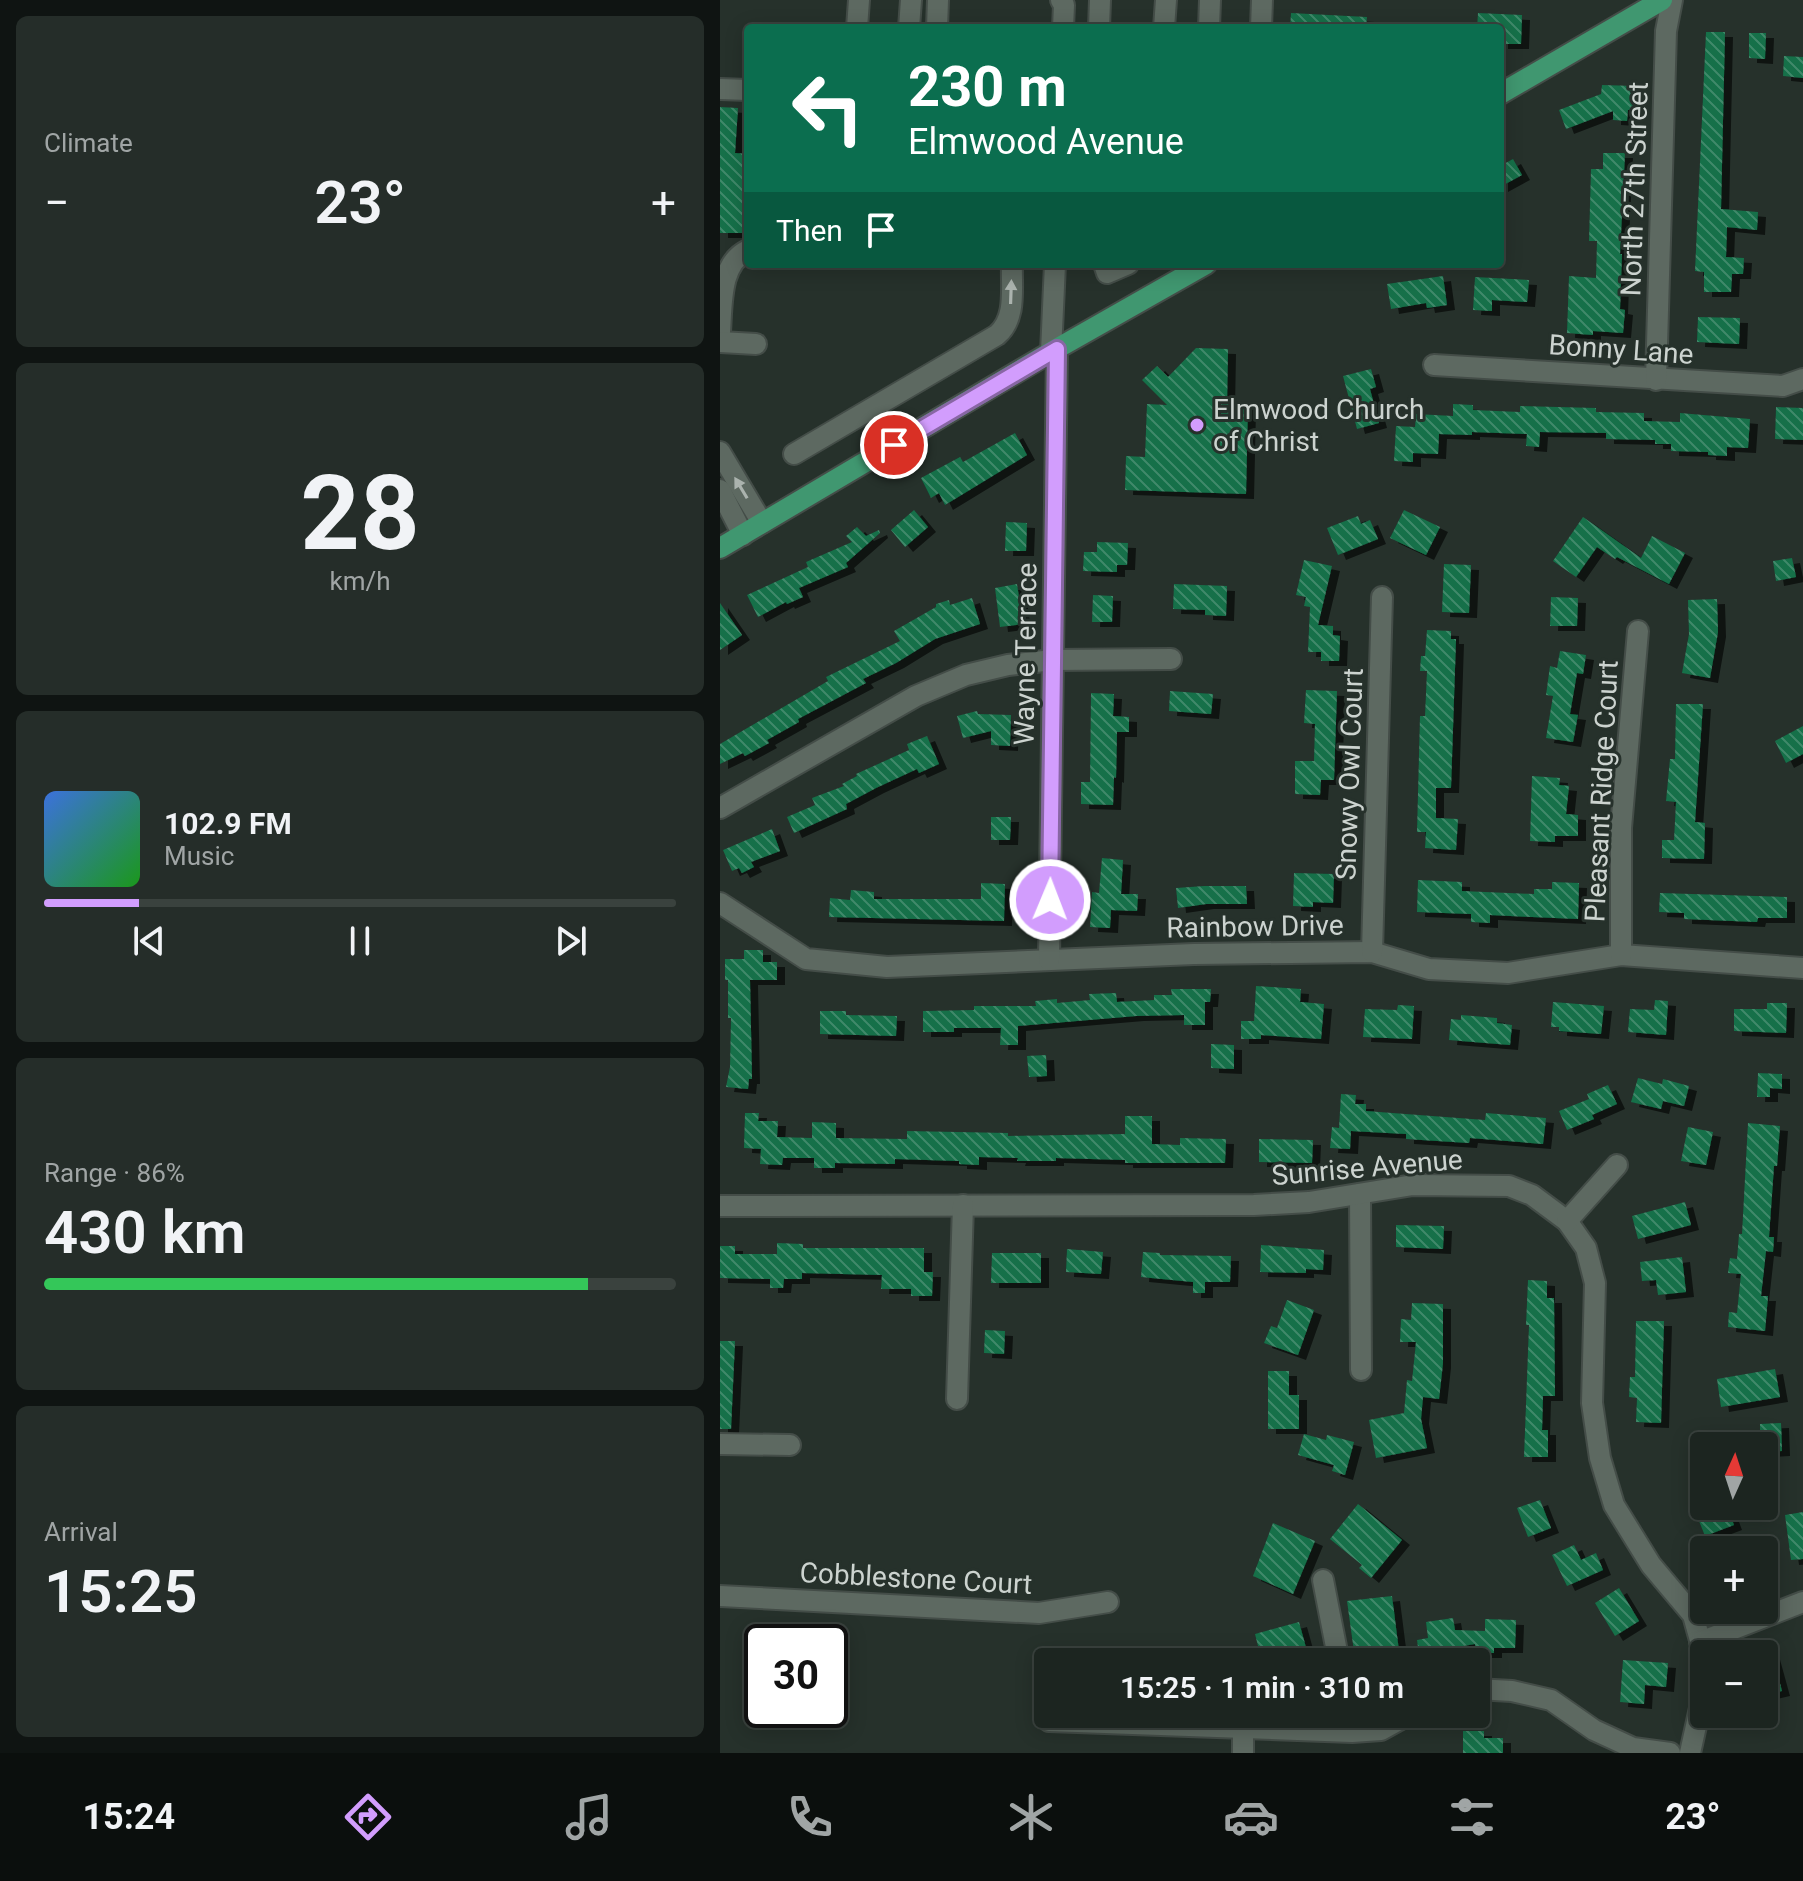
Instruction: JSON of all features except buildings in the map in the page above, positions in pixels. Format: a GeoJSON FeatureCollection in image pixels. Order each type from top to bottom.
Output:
{"type":"FeatureCollection","features":[{"type":"Feature","properties":{"kind":"main road"},"geometry":{"type":"LineString","coordinates":[[1504,92],[1662,0]]}},
{"type":"Feature","properties":{"kind":"main road"},"geometry":{"type":"LineString","coordinates":[[720,548],[1054,350],[1179,271]]}},
{"type":"Feature","properties":{"kind":"street"},"geometry":{"type":"LineString","coordinates":[[857,24],[859,0]]}},
{"type":"Feature","properties":{"kind":"street"},"geometry":{"type":"LineString","coordinates":[[909,24],[911,0]]}},
{"type":"Feature","properties":{"kind":"street"},"geometry":{"type":"LineString","coordinates":[[937,24],[938,0]]}},
{"type":"Feature","properties":{"kind":"street"},"geometry":{"type":"LineString","coordinates":[[1061,0],[1064,5],[1063,24]]}},
{"type":"Feature","properties":{"kind":"street"},"geometry":{"type":"LineString","coordinates":[[1099,24],[1100,0]]}},
{"type":"Feature","properties":{"kind":"street"},"geometry":{"type":"LineString","coordinates":[[1164,24],[1166,0]]}},
{"type":"Feature","properties":{"kind":"street"},"geometry":{"type":"LineString","coordinates":[[1209,24],[1210,0]]}},
{"type":"Feature","properties":{"kind":"street"},"geometry":{"type":"LineString","coordinates":[[1261,24],[1262,0]]}},
{"type":"Feature","properties":{"kind":"street","name":"North 27th Street"},"geometry":{"type":"LineString","coordinates":[[1656,380],[1666,31],[1672,0]]}},
{"type":"Feature","properties":{"kind":"street"},"geometry":{"type":"LineString","coordinates":[[720,89],[744,90]]}},
{"type":"Feature","properties":{"kind":"street"},"geometry":{"type":"LineString","coordinates":[[720,332],[723,275],[735,256],[744,252]]}},
{"type":"Feature","properties":{"kind":"street"},"geometry":{"type":"LineString","coordinates":[[794,454],[1005,329],[1010,319],[1012,268]]}},
{"type":"Feature","properties":{"kind":"street","name":"Wayne Terrace"},"geometry":{"type":"LineString","coordinates":[[1049,960],[1055,268]]}},
{"type":"Feature","properties":{"kind":"street"},"geometry":{"type":"LineString","coordinates":[[720,342],[756,344]]}},
{"type":"Feature","properties":{"kind":"street","name":"Bonny Lane"},"geometry":{"type":"LineString","coordinates":[[1434,365],[1783,386],[1803,379]]}},
{"type":"Feature","properties":{"kind":"street"},"geometry":{"type":"LineString","coordinates":[[720,452],[762,523]]}},
{"type":"Feature","properties":{"kind":"street"},"geometry":{"type":"LineString","coordinates":[[720,490],[743,535]]}},
{"type":"Feature","properties":{"kind":"street","name":"Snowy Owl Court"},"geometry":{"type":"LineString","coordinates":[[1372,952],[1382,597]]}},
{"type":"Feature","properties":{"kind":"street","name":"Pleasant Ridge Court"},"geometry":{"type":"LineString","coordinates":[[1621,955],[1621,828],[1638,631]]}},
{"type":"Feature","properties":{"kind":"street"},"geometry":{"type":"LineString","coordinates":[[720,808],[937,685],[1008,665],[1053,660],[1171,659]]}},
{"type":"Feature","properties":{"kind":"street","name":"Rainbow Drive"},"geometry":{"type":"LineString","coordinates":[[720,903],[806,959],[887,967],[1194,954],[1372,952],[1429,969],[1508,973],[1621,955],[1803,968]]}},
{"type":"Feature","properties":{"kind":"street"},"geometry":{"type":"LineString","coordinates":[[1567,1221],[1617,1165]]}},
{"type":"Feature","properties":{"kind":"street","name":"Sunrise Avenue"},"geometry":{"type":"LineString","coordinates":[[720,1206],[1254,1205],[1309,1202],[1413,1185],[1509,1186],[1532,1195],[1567,1221],[1586,1248],[1595,1283],[1592,1403],[1600,1458],[1614,1505],[1651,1565],[1693,1615],[1699,1640]]}},
{"type":"Feature","properties":{"kind":"street"},"geometry":{"type":"LineString","coordinates":[[1360,1194],[1361,1370]]}},
{"type":"Feature","properties":{"kind":"street"},"geometry":{"type":"LineString","coordinates":[[957,1399],[963,1205]]}},
{"type":"Feature","properties":{"kind":"street"},"geometry":{"type":"LineString","coordinates":[[720,1444],[790,1445]]}},
{"type":"Feature","properties":{"kind":"street"},"geometry":{"type":"LineString","coordinates":[[1323,1580],[1336,1648]]}},
{"type":"Feature","properties":{"kind":"street","name":"Cobblestone Court"},"geometry":{"type":"LineString","coordinates":[[720,1596],[1039,1613],[1108,1602]]}},
{"type":"Feature","properties":{"kind":"street"},"geometry":{"type":"LineString","coordinates":[[1705,1640],[1803,1602]]}},
{"type":"Feature","properties":{"kind":"street"},"geometry":{"type":"LineString","coordinates":[[1490,1690],[1512,1691],[1551,1700],[1594,1730],[1633,1748],[1670,1753]]}},
{"type":"Feature","properties":{"kind":"street"},"geometry":{"type":"LineString","coordinates":[[1243,1728],[1243,1753]]}},
{"type":"Feature","properties":{"kind":"street"},"geometry":{"type":"LineString","coordinates":[[1312,1728],[1352,1732],[1362,1728]]}},
{"type":"Feature","properties":{"kind":"street"},"geometry":{"type":"LineString","coordinates":[[1690,1753],[1696,1728]]}},
{"type":"Feature","properties":{"kind":"place","name":"Elmwood Church of Christ"},"geometry":{"type":"Point","coordinates":[1197,425]}},
{"type":"Feature","properties":{"kind":"route"},"geometry":{"type":"LineString","coordinates":[[894,445],[1057,349],[1050,900]]}}]}
